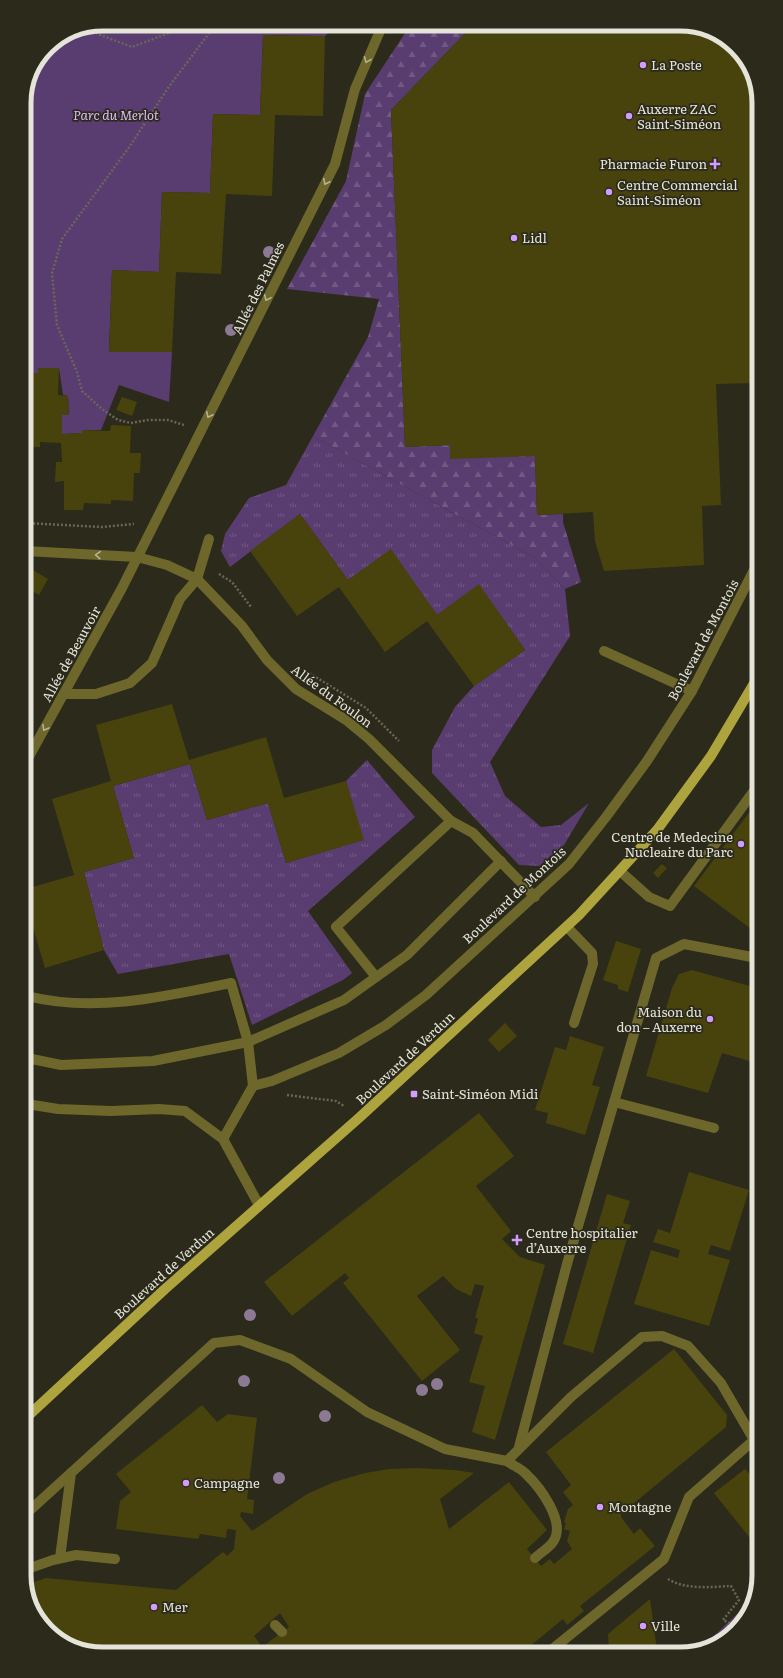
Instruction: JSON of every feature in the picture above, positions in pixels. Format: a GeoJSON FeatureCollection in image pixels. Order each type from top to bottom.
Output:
{"type":"FeatureCollection","features":[{"type":"Feature","properties":{"kind":"main road","name":"Boulevard de Verdun"},"geometry":{"type":"LineString","coordinates":[[31,1413],[259,1204],[360,1117],[567,927],[657,830],[711,756],[752,687]]}},
{"type":"Feature","properties":{"kind":"street","name":"Allée des Palmes"},"geometry":{"type":"LineString","coordinates":[[137,557],[335,164],[355,89],[380,31]]}},
{"type":"Feature","properties":{"kind":"street"},"geometry":{"type":"LineString","coordinates":[[64,694],[96,694],[130,683],[152,663],[180,599],[197,579],[209,539]]}},
{"type":"Feature","properties":{"kind":"street","name":"Allée du Foulon"},"geometry":{"type":"LineString","coordinates":[[31,551],[137,557],[167,565],[197,579],[242,626],[267,660],[296,689],[346,720],[369,739],[451,821],[473,833],[535,896]]}},
{"type":"Feature","properties":{"kind":"street","name":"Allée de Beauvoir"},"geometry":{"type":"LineString","coordinates":[[31,753],[137,557]]}},
{"type":"Feature","properties":{"kind":"street","name":"Boulevard de Montois"},"geometry":{"type":"LineString","coordinates":[[254,1086],[272,1081],[339,1053],[386,1025],[426,995],[569,864],[647,761],[692,691],[752,574]]}},
{"type":"Feature","properties":{"kind":"street"},"geometry":{"type":"LineString","coordinates":[[604,651],[692,691]]}},
{"type":"Feature","properties":{"kind":"street"},"geometry":{"type":"LineString","coordinates":[[620,871],[649,897],[670,906],[752,793]]}},
{"type":"Feature","properties":{"kind":"street"},"geometry":{"type":"LineString","coordinates":[[376,977],[336,927],[451,821]]}},
{"type":"Feature","properties":{"kind":"street"},"geometry":{"type":"LineString","coordinates":[[31,1059],[61,1065],[153,1061],[248,1042],[344,1000],[408,955],[501,861]]}},
{"type":"Feature","properties":{"kind":"street"},"geometry":{"type":"LineString","coordinates":[[567,927],[592,953],[593,964],[574,1023]]}},
{"type":"Feature","properties":{"kind":"street"},"geometry":{"type":"LineString","coordinates":[[519,1447],[567,1264],[656,958],[684,944],[752,957]]}},
{"type":"Feature","properties":{"kind":"street"},"geometry":{"type":"LineString","coordinates":[[31,997],[69,1002],[108,1003],[161,998],[230,983],[248,1042],[254,1086],[223,1139]]}},
{"type":"Feature","properties":{"kind":"street"},"geometry":{"type":"LineString","coordinates":[[614,1102],[714,1128]]}},
{"type":"Feature","properties":{"kind":"street"},"geometry":{"type":"LineString","coordinates":[[31,1105],[58,1109],[111,1111],[159,1109],[185,1111],[223,1139],[259,1204]]}},
{"type":"Feature","properties":{"kind":"street"},"geometry":{"type":"LineString","coordinates":[[506,1461],[571,1397],[642,1337],[662,1336],[688,1346],[721,1383],[752,1434]]}},
{"type":"Feature","properties":{"kind":"street"},"geometry":{"type":"LineString","coordinates":[[31,1509],[214,1343],[240,1340],[291,1359],[367,1412],[445,1449],[506,1461],[524,1472],[546,1496],[553,1510],[556,1531],[554,1542],[534,1558]]}},
{"type":"Feature","properties":{"kind":"street"},"geometry":{"type":"LineString","coordinates":[[555,1647],[664,1559],[689,1496],[752,1444]]}},
{"type":"Feature","properties":{"kind":"street"},"geometry":{"type":"LineString","coordinates":[[60,1558],[71,1473]]}},
{"type":"Feature","properties":{"kind":"street"},"geometry":{"type":"LineString","coordinates":[[31,1568],[60,1558],[76,1555],[115,1559]]}},
{"type":"Feature","properties":{"kind":"path"},"geometry":{"type":"LineString","coordinates":[[96,32],[132,47],[174,31]]}},
{"type":"Feature","properties":{"kind":"path"},"geometry":{"type":"LineString","coordinates":[[202,429],[168,420],[148,420],[132,423],[118,420],[102,409],[82,391],[77,372],[57,325],[52,273],[62,239],[130,146],[168,88],[211,31]]}},
{"type":"Feature","properties":{"kind":"path"},"geometry":{"type":"LineString","coordinates":[[31,523],[102,527],[155,522]]}},
{"type":"Feature","properties":{"kind":"path"},"geometry":{"type":"LineString","coordinates":[[202,562],[232,582],[254,611]]}},
{"type":"Feature","properties":{"kind":"path"},"geometry":{"type":"LineString","coordinates":[[300,668],[366,708],[401,743]]}},
{"type":"Feature","properties":{"kind":"path"},"geometry":{"type":"LineString","coordinates":[[272,1081],[281,1094],[336,1101],[360,1117]]}},
{"type":"Feature","properties":{"kind":"path"},"geometry":{"type":"LineString","coordinates":[[652,1568],[674,1583],[705,1587],[731,1586],[739,1600],[722,1620],[732,1624]]}},
{"type":"Feature","properties":{"kind":"green space","name":"Parc du Merlot"},"geometry":{"type":"Polygon","coordinates":[[[103,31],[330,31],[325,36],[263,35],[260,115],[213,114],[210,193],[162,192],[159,272],[112,270],[109,351],[172,352],[169,402],[119,385],[101,430],[83,430],[82,433],[62,434],[62,415],[69,415],[68,396],[63,395],[59,368],[39,368],[38,373],[31,373],[31,98],[36,76],[46,59],[59,46],[71,38],[84,33],[103,31]]]}},
{"type":"Feature","properties":{"kind":"green space"},"geometry":{"type":"Polygon","coordinates":[[[406,31],[467,31],[391,110],[405,447],[450,445],[450,457],[535,456],[537,515],[563,514],[563,522],[581,582],[565,589],[535,558],[313,436],[368,337],[379,299],[287,289],[346,181],[365,94],[406,31]]]}},
{"type":"Feature","properties":{"kind":"green space"},"geometry":{"type":"Polygon","coordinates":[[[313,436],[535,558],[565,589],[570,636],[490,762],[505,796],[541,827],[561,825],[589,803],[564,845],[539,866],[519,865],[432,773],[432,750],[455,707],[474,686],[525,650],[479,585],[437,615],[391,550],[348,580],[300,514],[230,567],[221,551],[225,534],[249,498],[286,485],[313,436]]]}},
{"type":"Feature","properties":{"kind":"green space"},"geometry":{"type":"Polygon","coordinates":[[[367,760],[415,817],[308,911],[352,973],[343,980],[252,1025],[229,954],[118,974],[104,950],[84,872],[134,858],[113,786],[190,764],[207,820],[268,803],[286,863],[363,840],[346,781],[367,760]]]}},
{"type":"Feature","properties":{"kind":"green space"},"geometry":{"type":"Polygon","coordinates":[[[745,1606],[731,1626],[720,1635],[708,1641],[745,1606]]]}},
{"type":"Feature","properties":{"kind":"building","name":"Centre Commercial Saint-Siméon"},"geometry":{"type":"Polygon","coordinates":[[[467,31],[694,32],[707,36],[724,46],[740,63],[745,71],[751,89],[752,98],[752,383],[716,384],[721,505],[702,506],[704,565],[604,571],[595,541],[593,512],[537,515],[535,456],[450,459],[450,445],[405,447],[391,110],[467,31]]]}},
{"type":"Feature","properties":{"kind":"building"},"geometry":{"type":"Polygon","coordinates":[[[263,35],[325,36],[323,116],[275,115],[272,196],[226,194],[221,274],[176,272],[172,352],[109,352],[112,270],[159,272],[162,192],[210,193],[213,114],[260,115],[263,35]]]}},
{"type":"Feature","properties":{"kind":"building"},"geometry":{"type":"Polygon","coordinates":[[[38,368],[59,368],[58,395],[68,396],[69,415],[62,415],[62,434],[82,433],[82,430],[110,431],[111,425],[131,426],[130,453],[141,453],[140,473],[134,473],[133,501],[111,500],[111,504],[84,503],[83,510],[64,510],[64,481],[55,482],[56,462],[62,462],[61,443],[40,442],[40,447],[31,447],[31,373],[38,373],[38,368]]]}},
{"type":"Feature","properties":{"kind":"building"},"geometry":{"type":"Polygon","coordinates":[[[122,397],[137,402],[132,416],[116,410],[122,397]]]}},
{"type":"Feature","properties":{"kind":"building"},"geometry":{"type":"Polygon","coordinates":[[[300,514],[348,580],[391,549],[437,615],[479,584],[525,650],[474,686],[427,621],[385,652],[339,587],[297,616],[250,551],[300,514]]]}},
{"type":"Feature","properties":{"kind":"building"},"geometry":{"type":"Polygon","coordinates":[[[33,570],[48,579],[39,595],[31,590],[31,573],[33,570]]]}},
{"type":"Feature","properties":{"kind":"building"},"geometry":{"type":"Polygon","coordinates":[[[172,704],[189,760],[266,737],[284,798],[346,781],[364,840],[286,863],[268,803],[207,820],[190,764],[113,786],[134,858],[84,872],[104,950],[45,968],[31,921],[31,888],[74,875],[52,799],[111,781],[96,725],[172,704]]]}},
{"type":"Feature","properties":{"kind":"building","name":"Centre de Medecine Nucleaire du Parc"},"geometry":{"type":"Polygon","coordinates":[[[752,809],[752,930],[694,886],[752,809]]]}},
{"type":"Feature","properties":{"kind":"building"},"geometry":{"type":"Polygon","coordinates":[[[662,864],[667,868],[658,878],[653,873],[662,864]]]}},
{"type":"Feature","properties":{"kind":"building"},"geometry":{"type":"Polygon","coordinates":[[[616,941],[641,949],[628,992],[618,989],[618,985],[603,980],[616,941]]]}},
{"type":"Feature","properties":{"kind":"building","name":"Maison du don – Auxerre"},"geometry":{"type":"Polygon","coordinates":[[[692,970],[752,987],[752,1062],[722,1053],[708,1093],[646,1076],[672,988],[679,974],[692,970]]]}},
{"type":"Feature","properties":{"kind":"building"},"geometry":{"type":"Polygon","coordinates":[[[505,1023],[517,1036],[499,1052],[488,1040],[505,1023]]]}},
{"type":"Feature","properties":{"kind":"building"},"geometry":{"type":"Polygon","coordinates":[[[570,1036],[604,1047],[592,1085],[600,1087],[585,1135],[546,1123],[548,1113],[535,1110],[555,1047],[566,1050],[570,1036]]]}},
{"type":"Feature","properties":{"kind":"building"},"geometry":{"type":"Polygon","coordinates":[[[479,1113],[514,1156],[476,1186],[511,1231],[502,1239],[520,1257],[545,1265],[495,1440],[472,1432],[485,1386],[469,1382],[483,1336],[474,1333],[478,1318],[475,1318],[484,1286],[475,1284],[471,1296],[456,1289],[443,1276],[417,1296],[460,1350],[422,1381],[343,1283],[349,1278],[345,1273],[292,1316],[264,1282],[479,1113]]]}},
{"type":"Feature","properties":{"kind":"building"},"geometry":{"type":"Polygon","coordinates":[[[689,1172],[749,1190],[730,1251],[711,1245],[708,1254],[730,1260],[709,1326],[634,1304],[651,1250],[678,1258],[680,1250],[653,1242],[658,1229],[670,1233],[689,1172]]]}},
{"type":"Feature","properties":{"kind":"building"},"geometry":{"type":"Polygon","coordinates":[[[607,1194],[630,1201],[623,1223],[631,1225],[593,1353],[563,1344],[607,1194]]]}},
{"type":"Feature","properties":{"kind":"building"},"geometry":{"type":"Polygon","coordinates":[[[674,1349],[727,1415],[726,1427],[621,1514],[621,1517],[634,1534],[640,1528],[655,1546],[580,1606],[584,1611],[567,1625],[563,1619],[529,1647],[305,1647],[303,1645],[301,1647],[262,1647],[98,1647],[89,1646],[71,1640],[52,1626],[38,1607],[32,1589],[32,1585],[34,1582],[46,1578],[176,1590],[223,1552],[227,1556],[234,1549],[236,1530],[227,1529],[226,1538],[200,1534],[198,1539],[116,1529],[120,1501],[131,1492],[116,1474],[202,1405],[217,1422],[228,1414],[257,1418],[247,1499],[254,1500],[253,1514],[241,1512],[240,1516],[252,1531],[307,1494],[334,1482],[365,1473],[389,1469],[417,1468],[455,1470],[474,1473],[440,1499],[449,1529],[509,1482],[547,1530],[527,1549],[541,1566],[550,1559],[554,1564],[572,1549],[567,1541],[570,1531],[564,1529],[566,1523],[564,1522],[568,1509],[573,1505],[563,1492],[571,1485],[546,1452],[674,1349]],[[280,1613],[254,1636],[262,1647],[289,1627],[280,1613]]]}},
{"type":"Feature","properties":{"kind":"building"},"geometry":{"type":"Polygon","coordinates":[[[745,1469],[752,1476],[752,1541],[714,1493],[745,1469]]]}},
{"type":"Feature","properties":{"kind":"building","name":"Ville"},"geometry":{"type":"Polygon","coordinates":[[[650,1599],[657,1647],[609,1647],[608,1634],[650,1599]]]}},
{"type":"Feature","properties":{"kind":"place","name":"La Poste"},"geometry":{"type":"Point","coordinates":[643,65]}},
{"type":"Feature","properties":{"kind":"place","name":"Auxerre ZAC Saint-Siméon"},"geometry":{"type":"Point","coordinates":[629,116]}},
{"type":"Feature","properties":{"kind":"place","name":"Pharmacie Furon"},"geometry":{"type":"Point","coordinates":[715,164]}},
{"type":"Feature","properties":{"kind":"place","name":"Centre Commercial Saint-Siméon"},"geometry":{"type":"Point","coordinates":[609,192]}},
{"type":"Feature","properties":{"kind":"place","name":"Lidl"},"geometry":{"type":"Point","coordinates":[514,238]}},
{"type":"Feature","properties":{"kind":"place","name":"Centre de Medecine Nucleaire du Parc"},"geometry":{"type":"Point","coordinates":[741,844]}},
{"type":"Feature","properties":{"kind":"place","name":"Maison du don – Auxerre"},"geometry":{"type":"Point","coordinates":[710,1019]}},
{"type":"Feature","properties":{"kind":"place","name":"Saint-Siméon Midi"},"geometry":{"type":"Point","coordinates":[414,1094]}},
{"type":"Feature","properties":{"kind":"place","name":"Centre hospitalier d’Auxerre"},"geometry":{"type":"Point","coordinates":[517,1240]}},
{"type":"Feature","properties":{"kind":"place","name":"Campagne"},"geometry":{"type":"Point","coordinates":[186,1483]}},
{"type":"Feature","properties":{"kind":"place","name":"Montagne"},"geometry":{"type":"Point","coordinates":[600,1507]}},
{"type":"Feature","properties":{"kind":"place","name":"Mer"},"geometry":{"type":"Point","coordinates":[154,1607]}},
{"type":"Feature","properties":{"kind":"place","name":"Ville"},"geometry":{"type":"Point","coordinates":[643,1626]}}]}
